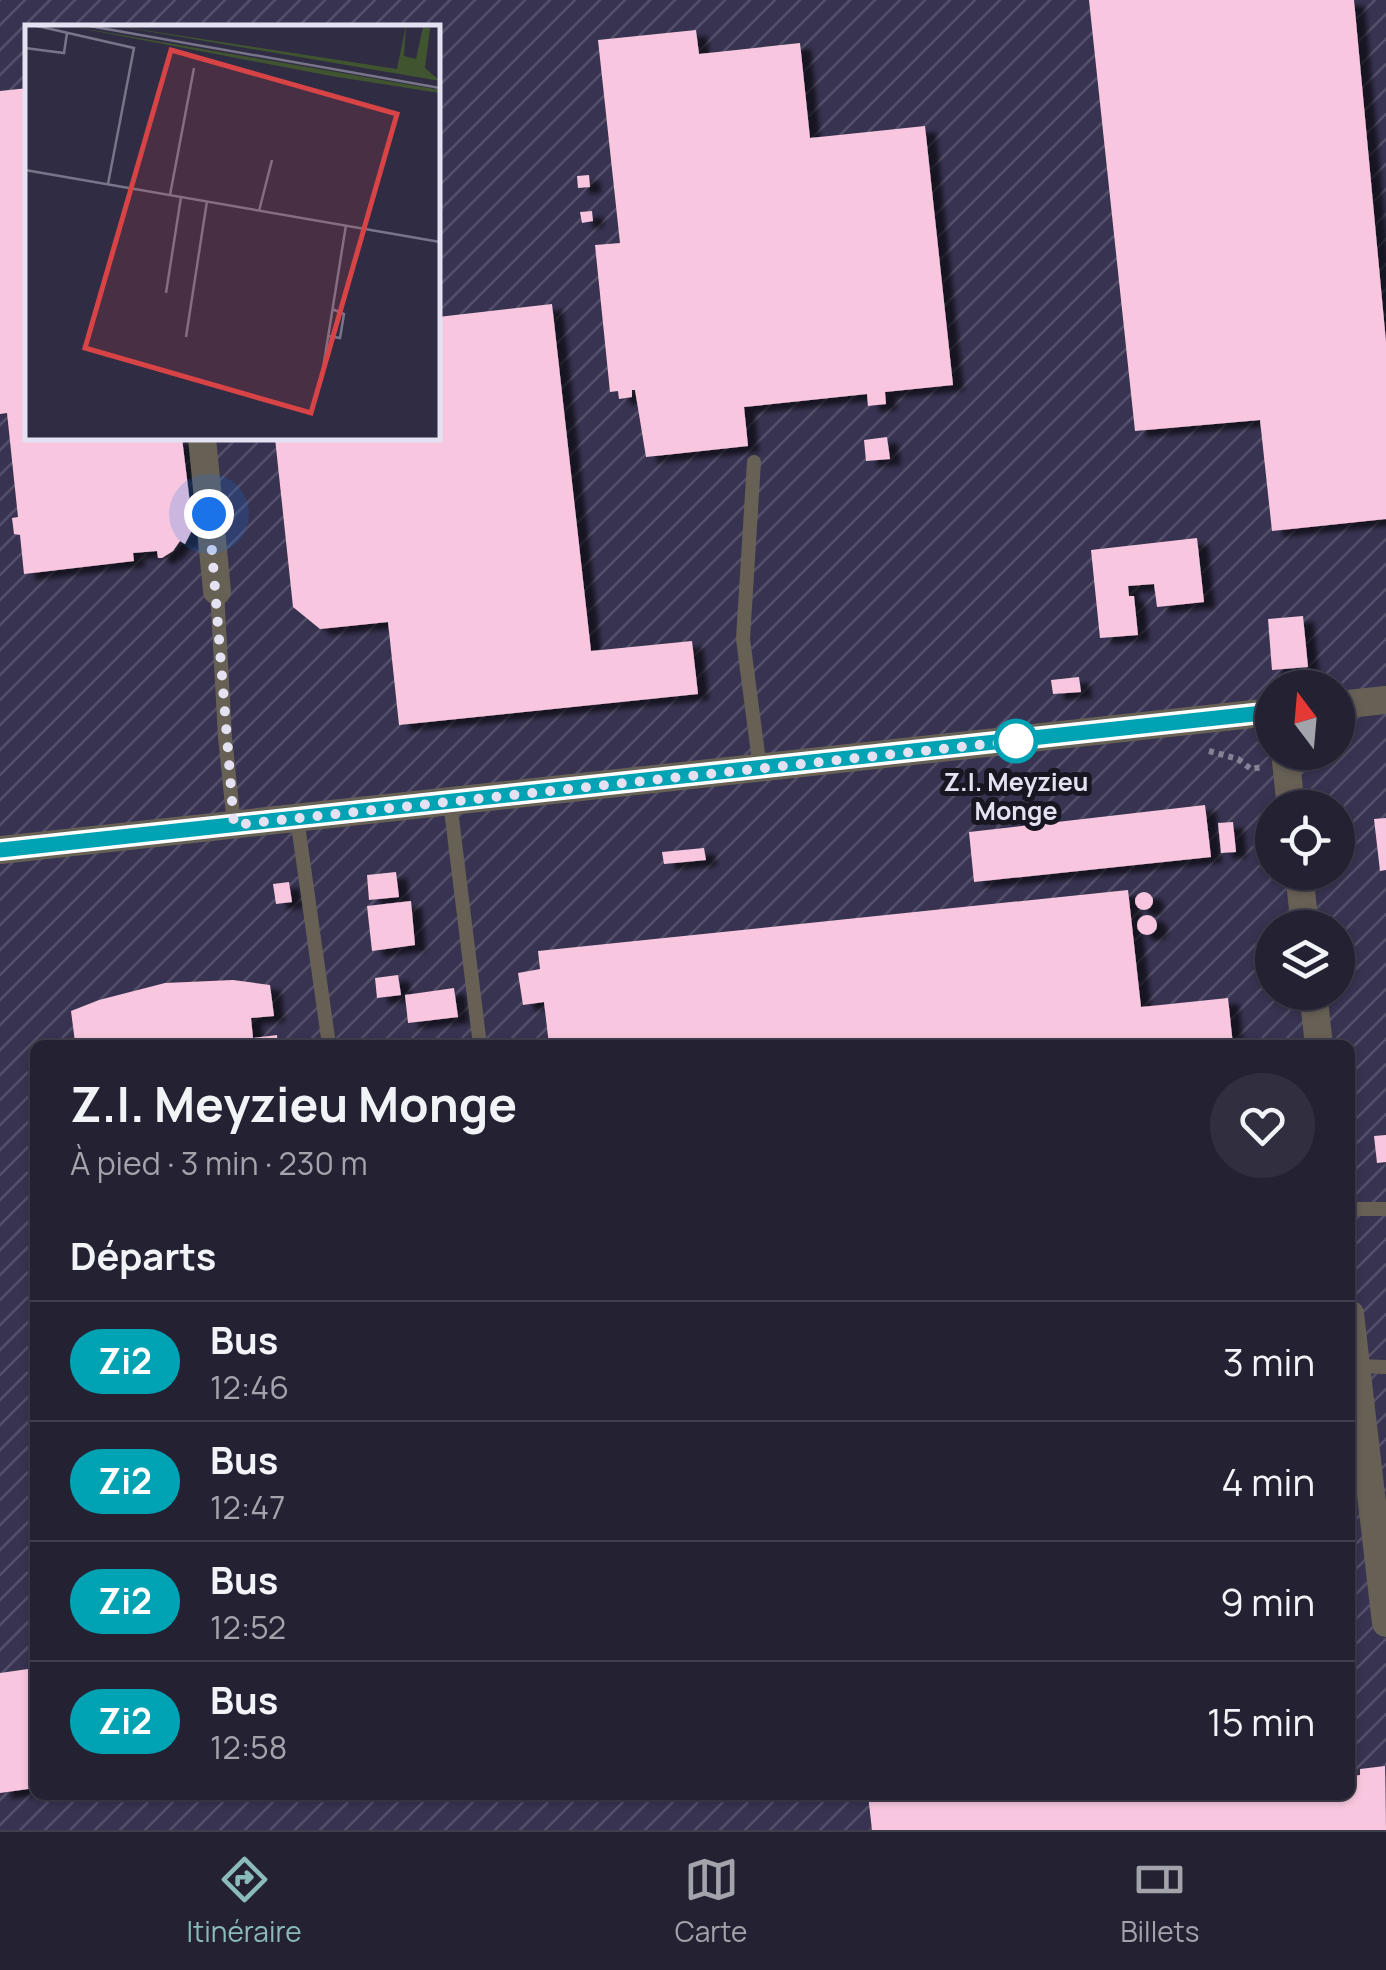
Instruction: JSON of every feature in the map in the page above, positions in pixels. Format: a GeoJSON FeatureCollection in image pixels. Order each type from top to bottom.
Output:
{"type":"FeatureCollection","features":[{"type":"Feature","properties":{"kind":"street"},"geometry":{"type":"LineString","coordinates":[[202,440],[217,591]]}},
{"type":"Feature","properties":{"kind":"street"},"geometry":{"type":"LineString","coordinates":[[1355,703],[1386,700]]}},
{"type":"Feature","properties":{"kind":"street"},"geometry":{"type":"LineString","coordinates":[[0,850],[1255,714]]}},
{"type":"Feature","properties":{"kind":"street"},"geometry":{"type":"LineString","coordinates":[[1314,1010],[1318,1040]]}},
{"type":"Feature","properties":{"kind":"street"},"geometry":{"type":"LineString","coordinates":[[1355,1357],[1386,1623]]}},
{"type":"Feature","properties":{"kind":"lane"},"geometry":{"type":"LineString","coordinates":[[754,462],[743,640],[760,769]]}},
{"type":"Feature","properties":{"kind":"lane"},"geometry":{"type":"LineString","coordinates":[[217,591],[234,825]]}},
{"type":"Feature","properties":{"kind":"lane"},"geometry":{"type":"LineString","coordinates":[[450,802],[479,1040]]}},
{"type":"Feature","properties":{"kind":"lane"},"geometry":{"type":"LineString","coordinates":[[297,818],[328,1040]]}},
{"type":"Feature","properties":{"kind":"lane"},"geometry":{"type":"LineString","coordinates":[[1355,1209],[1386,1209]]}},
{"type":"Feature","properties":{"kind":"lane"},"geometry":{"type":"LineString","coordinates":[[1356,1366],[1386,1367]]}},
{"type":"Feature","properties":{"kind":"shaded area"},"geometry":{"type":"Polygon","coordinates":[[[0,0],[1386,0],[1386,1830],[0,1830],[0,0]]]}},
{"type":"Feature","properties":{"kind":"building"},"geometry":{"type":"Polygon","coordinates":[[[1089,0],[1354,0],[1386,342],[1386,519],[1272,531],[1260,420],[1135,431],[1089,0]]]}},
{"type":"Feature","properties":{"kind":"building"},"geometry":{"type":"Polygon","coordinates":[[[696,30],[699,54],[800,43],[810,138],[925,126],[953,385],[885,392],[886,404],[868,406],[867,394],[744,407],[748,446],[646,457],[635,390],[632,397],[619,399],[618,391],[610,392],[595,245],[620,243],[598,40],[696,30]]]}},
{"type":"Feature","properties":{"kind":"building"},"geometry":{"type":"Polygon","coordinates":[[[25,88],[25,440],[182,440],[193,528],[185,544],[180,541],[162,558],[158,558],[157,551],[133,553],[134,561],[24,574],[20,535],[14,534],[12,518],[18,517],[7,413],[0,414],[0,91],[25,88]]]}},
{"type":"Feature","properties":{"kind":"building"},"geometry":{"type":"Polygon","coordinates":[[[589,175],[590,187],[578,188],[577,176],[589,175]]]}},
{"type":"Feature","properties":{"kind":"building"},"geometry":{"type":"Polygon","coordinates":[[[592,211],[593,221],[582,223],[580,212],[592,211]]]}},
{"type":"Feature","properties":{"kind":"building"},"geometry":{"type":"Polygon","coordinates":[[[552,304],[591,651],[692,641],[698,694],[399,725],[388,622],[320,629],[293,607],[275,440],[440,440],[440,317],[552,304]]]}},
{"type":"Feature","properties":{"kind":"building"},"geometry":{"type":"Polygon","coordinates":[[[887,437],[890,459],[866,461],[864,440],[887,437]]]}},
{"type":"Feature","properties":{"kind":"building"},"geometry":{"type":"Polygon","coordinates":[[[1197,538],[1204,602],[1157,607],[1154,584],[1128,586],[1129,596],[1134,596],[1138,635],[1100,638],[1091,550],[1197,538]]]}},
{"type":"Feature","properties":{"kind":"building"},"geometry":{"type":"Polygon","coordinates":[[[1303,616],[1308,667],[1272,670],[1268,619],[1303,616]]]}},
{"type":"Feature","properties":{"kind":"building"},"geometry":{"type":"Polygon","coordinates":[[[1079,677],[1081,692],[1053,694],[1051,680],[1079,677]]]}},
{"type":"Feature","properties":{"kind":"building"},"geometry":{"type":"Polygon","coordinates":[[[1205,805],[1211,857],[974,882],[969,832],[1205,805]]]}},
{"type":"Feature","properties":{"kind":"building"},"geometry":{"type":"Polygon","coordinates":[[[1386,818],[1386,870],[1380,871],[1374,819],[1386,818]]]}},
{"type":"Feature","properties":{"kind":"building"},"geometry":{"type":"Polygon","coordinates":[[[1233,822],[1236,852],[1221,853],[1218,823],[1233,822]]]}},
{"type":"Feature","properties":{"kind":"building"},"geometry":{"type":"Polygon","coordinates":[[[704,848],[706,860],[664,864],[662,852],[704,848]]]}},
{"type":"Feature","properties":{"kind":"building"},"geometry":{"type":"Polygon","coordinates":[[[396,872],[399,897],[369,900],[367,875],[396,872]]]}},
{"type":"Feature","properties":{"kind":"building"},"geometry":{"type":"Polygon","coordinates":[[[289,882],[292,902],[276,904],[273,884],[289,882]]]}},
{"type":"Feature","properties":{"kind":"building"},"geometry":{"type":"Polygon","coordinates":[[[1128,890],[1141,1007],[1228,998],[1232,1040],[548,1040],[544,1002],[523,1005],[518,973],[540,969],[538,951],[1128,890]]]}},
{"type":"Feature","properties":{"kind":"building"},"geometry":{"type":"Polygon","coordinates":[[[1144,892],[1153,901],[1144,910],[1135,901],[1144,892]]]}},
{"type":"Feature","properties":{"kind":"building"},"geometry":{"type":"Polygon","coordinates":[[[411,901],[415,945],[372,951],[367,906],[411,901]]]}},
{"type":"Feature","properties":{"kind":"building"},"geometry":{"type":"Polygon","coordinates":[[[1147,915],[1157,925],[1147,935],[1137,925],[1147,915]]]}},
{"type":"Feature","properties":{"kind":"building"},"geometry":{"type":"Polygon","coordinates":[[[398,975],[401,995],[377,998],[375,978],[398,975]]]}},
{"type":"Feature","properties":{"kind":"building"},"geometry":{"type":"Polygon","coordinates":[[[233,980],[270,985],[274,1016],[251,1018],[253,1038],[277,1035],[278,1040],[75,1040],[71,1011],[165,983],[233,980]]]}},
{"type":"Feature","properties":{"kind":"building"},"geometry":{"type":"Polygon","coordinates":[[[454,988],[458,1017],[408,1023],[405,995],[454,988]]]}},
{"type":"Feature","properties":{"kind":"building"},"geometry":{"type":"Polygon","coordinates":[[[1386,1135],[1386,1162],[1377,1163],[1374,1136],[1386,1135]]]}},
{"type":"Feature","properties":{"kind":"building"},"geometry":{"type":"Polygon","coordinates":[[[30,1669],[30,1789],[0,1793],[0,1673],[30,1669]]]}},
{"type":"Feature","properties":{"kind":"building"},"geometry":{"type":"Polygon","coordinates":[[[1385,1766],[1386,1830],[872,1830],[869,1800],[1355,1800],[1355,1776],[1360,1775],[1360,1769],[1385,1766]]]}},
{"type":"Feature","properties":{"kind":"bus line","name":"Zi2"},"geometry":{"type":"LineString","coordinates":[[0,850],[1255,714]]}},
{"type":"Feature","properties":{"kind":"place","name":"Z.I. Meyzieu Monge"},"geometry":{"type":"Point","coordinates":[1016,741]}},
{"type":"Feature","properties":{"kind":"route"},"geometry":{"type":"LineString","coordinates":[[209,514],[234,825],[1025,740],[1016,741]]}}]}
